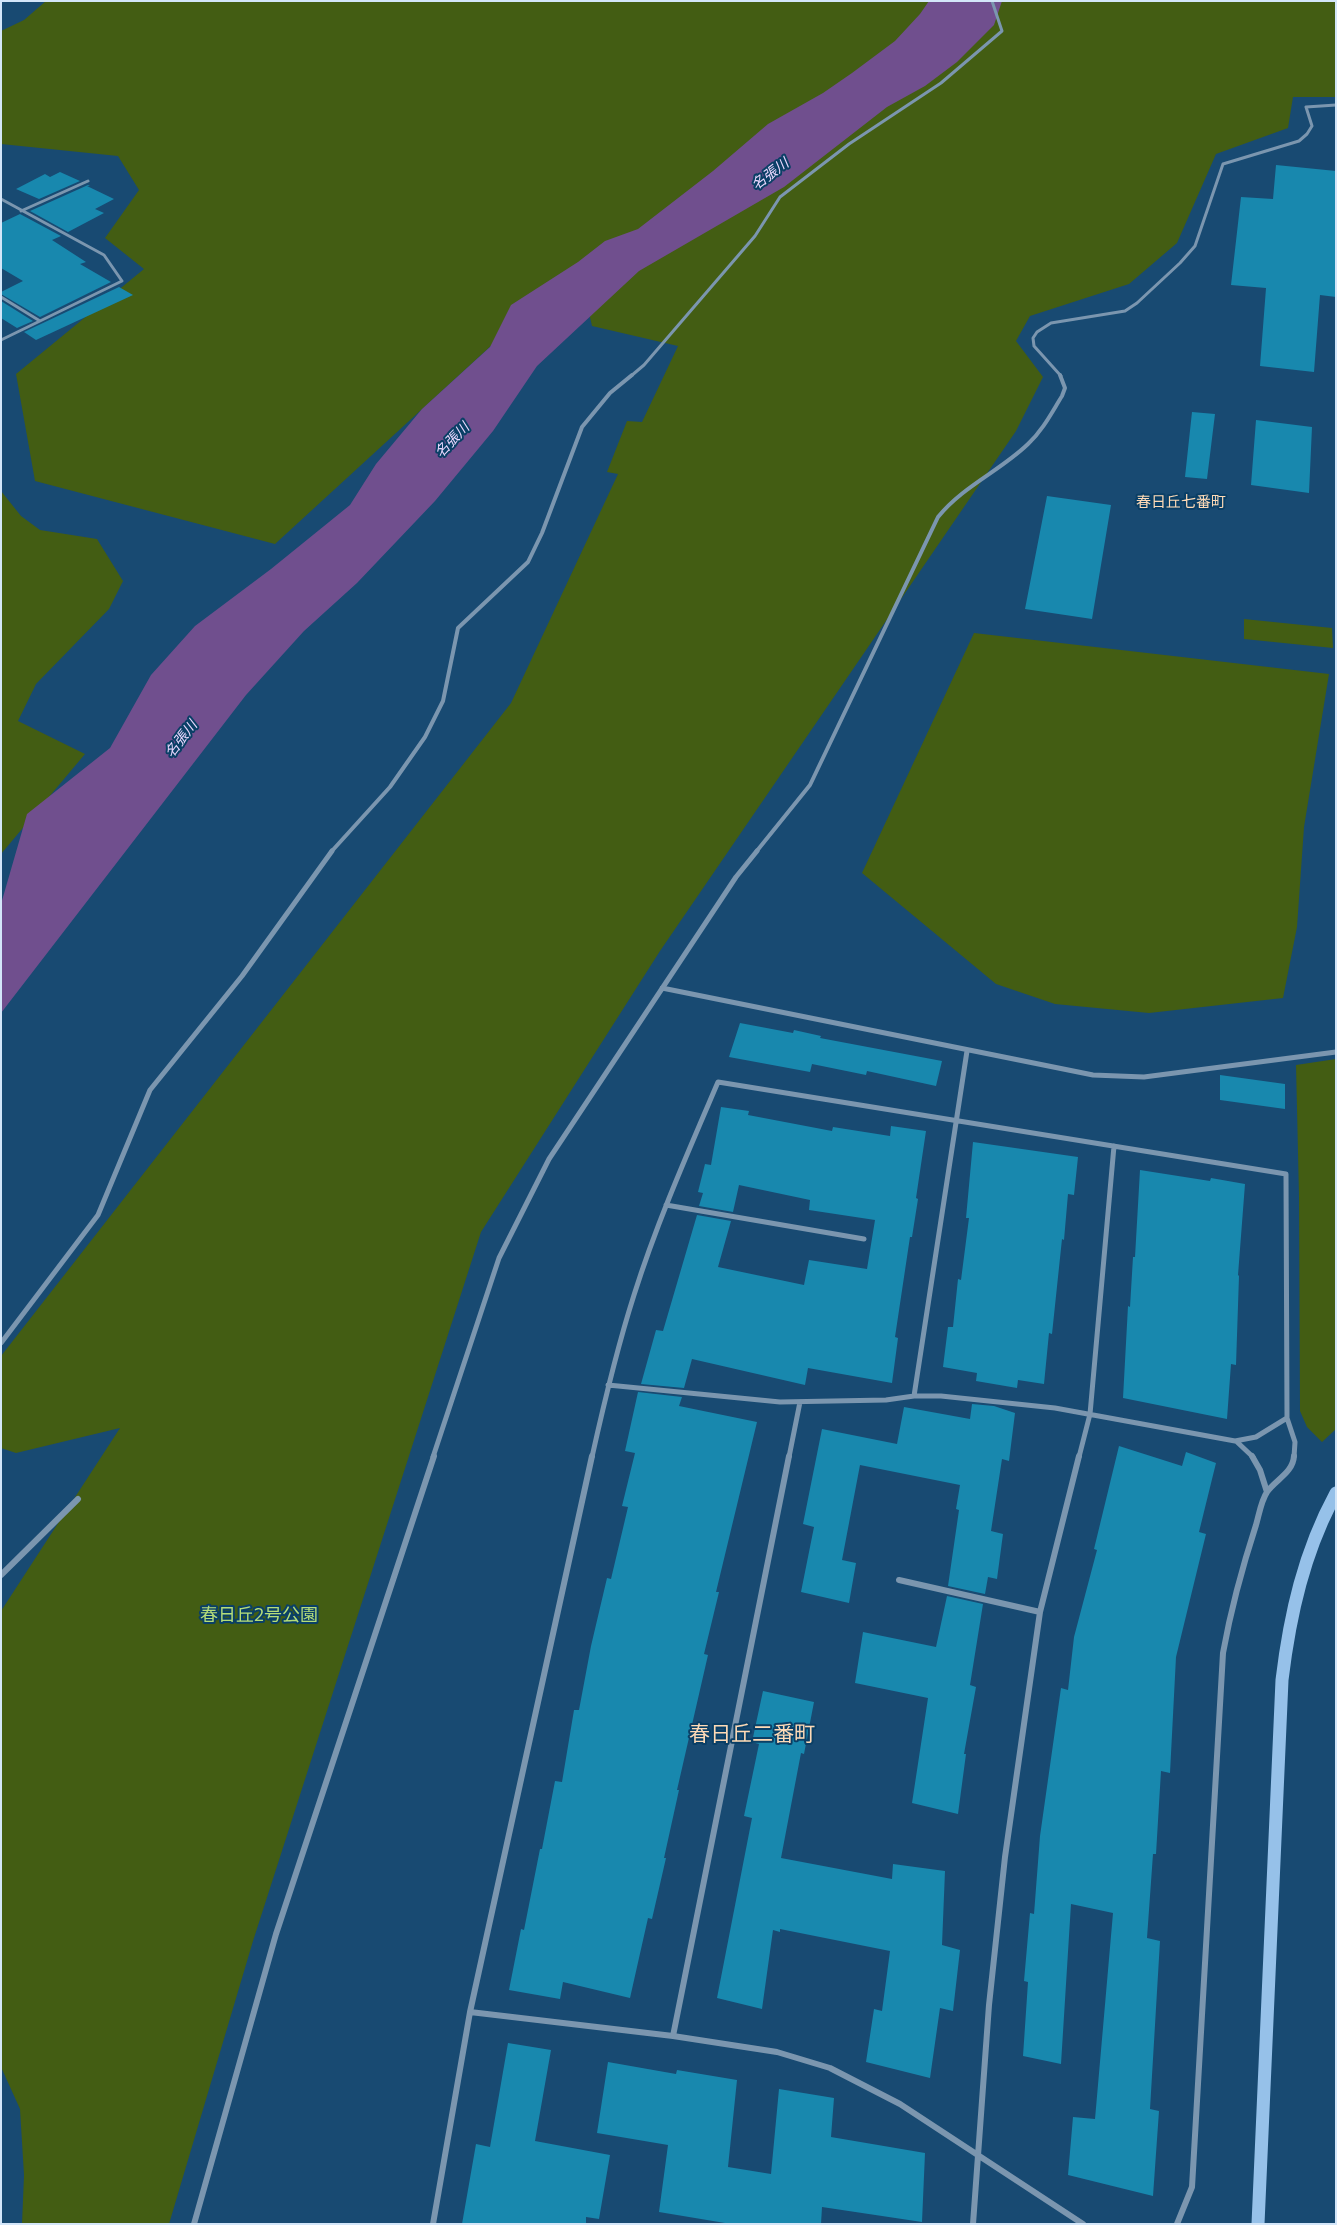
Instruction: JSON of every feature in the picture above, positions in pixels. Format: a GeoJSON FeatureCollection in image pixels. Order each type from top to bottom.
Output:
{"type":"FeatureCollection","features":[{"type":"Feature","properties":{"kind":"street"},"geometry":{"type":"LineString","coordinates":[[1,1343],[98,1215],[150,1090],[242,976],[328,856],[390,787],[425,737],[443,701],[458,628],[528,562],[542,533],[582,427],[610,393],[644,365],[755,236],[780,197],[849,144],[941,83],[1002,31],[992,1]]}},
{"type":"Feature","properties":{"kind":"street"},"geometry":{"type":"LineString","coordinates":[[194,2224],[276,1934],[499,1258],[549,1159],[736,877],[810,785],[938,517],[945,507],[966,487],[1030,443],[1062,396],[1065,388],[1060,374],[1034,346],[1033,338],[1037,332],[1051,323],[1116,314],[1131,308],[1180,263],[1194,246],[1223,164],[1298,142],[1309,134],[1312,126],[1306,107],[1336,105]]}},
{"type":"Feature","properties":{"kind":"street"},"geometry":{"type":"LineString","coordinates":[[21,211],[88,181]]}},
{"type":"Feature","properties":{"kind":"street"},"geometry":{"type":"LineString","coordinates":[[1,199],[104,255],[122,282],[1,340]]}},
{"type":"Feature","properties":{"kind":"street"},"geometry":{"type":"LineString","coordinates":[[1,297],[40,321]]}},
{"type":"Feature","properties":{"kind":"street"},"geometry":{"type":"LineString","coordinates":[[662,988],[1093,1075],[1144,1077],[1336,1052]]}},
{"type":"Feature","properties":{"kind":"street"},"geometry":{"type":"LineString","coordinates":[[914,1396],[958,1122],[967,1051]]}},
{"type":"Feature","properties":{"kind":"street"},"geometry":{"type":"LineString","coordinates":[[433,2224],[470,2012],[550,1640],[608,1384],[634,1294],[666,1205],[718,1082],[1286,1174],[1287,1418],[1295,1442],[1294,1460],[1282,1479],[1267,1492],[1241,1570],[1230,1614],[1224,1653],[1192,2187],[1177,2224]]}},
{"type":"Feature","properties":{"kind":"street"},"geometry":{"type":"LineString","coordinates":[[973,2224],[989,2005],[1005,1857],[1040,1612],[1090,1414],[1114,1146]]}},
{"type":"Feature","properties":{"kind":"street"},"geometry":{"type":"LineString","coordinates":[[666,1205],[864,1239]]}},
{"type":"Feature","properties":{"kind":"street"},"geometry":{"type":"LineString","coordinates":[[608,1384],[800,1402],[886,1400],[914,1396],[941,1396],[1055,1408],[1235,1441],[1256,1437],[1287,1418]]}},
{"type":"Feature","properties":{"kind":"street"},"geometry":{"type":"LineString","coordinates":[[673,2036],[800,1402]]}},
{"type":"Feature","properties":{"kind":"street"},"geometry":{"type":"LineString","coordinates":[[1235,1441],[1246,1448],[1259,1465],[1267,1492]]}},
{"type":"Feature","properties":{"kind":"street"},"geometry":{"type":"LineString","coordinates":[[1258,2224],[1282,1680],[1287,1634],[1308,1549],[1336,1493]]}},
{"type":"Feature","properties":{"kind":"street"},"geometry":{"type":"LineString","coordinates":[[1,1575],[78,1499]]}},
{"type":"Feature","properties":{"kind":"street"},"geometry":{"type":"LineString","coordinates":[[899,1580],[1040,1612]]}},
{"type":"Feature","properties":{"kind":"street"},"geometry":{"type":"LineString","coordinates":[[470,2012],[673,2036],[777,2052],[830,2068],[900,2104],[1083,2224]]}},
{"type":"Feature","properties":{"kind":"green space","name":"春日丘2号公園"},"geometry":{"type":"Polygon","coordinates":[[[46,1],[1336,1],[1336,97],[1293,97],[1288,128],[1216,154],[1177,243],[1129,284],[1030,316],[1016,341],[1043,377],[1016,431],[660,951],[481,1232],[253,1941],[169,2224],[22,2224],[24,2175],[20,2109],[1,2067],[1,1611],[120,1428],[16,1453],[1,1448],[1,1356],[511,703],[618,474],[607,472],[627,421],[642,422],[678,346],[592,326],[578,263],[566,277],[275,544],[35,481],[16,374],[144,269],[105,238],[139,190],[118,156],[1,144],[1,31],[24,20],[46,1]]]}},
{"type":"Feature","properties":{"kind":"green space"},"geometry":{"type":"Polygon","coordinates":[[[1,491],[21,516],[40,530],[97,539],[123,581],[109,609],[36,684],[18,721],[85,754],[1,854],[1,491]]]}},
{"type":"Feature","properties":{"kind":"green space"},"geometry":{"type":"Polygon","coordinates":[[[1244,619],[1332,628],[1333,648],[1244,639],[1244,619]]]}},
{"type":"Feature","properties":{"kind":"green space"},"geometry":{"type":"Polygon","coordinates":[[[974,633],[1329,674],[1304,827],[1297,927],[1283,998],[1149,1013],[1055,1004],[996,984],[862,873],[974,633]]]}},
{"type":"Feature","properties":{"kind":"green space"},"geometry":{"type":"Polygon","coordinates":[[[1336,1059],[1336,1429],[1322,1442],[1307,1427],[1300,1411],[1296,1065],[1336,1059]]]}},
{"type":"Feature","properties":{"kind":"water","name":"名張川"},"geometry":{"type":"Polygon","coordinates":[[[929,1],[1002,1],[994,25],[957,62],[925,86],[887,107],[784,187],[639,271],[537,366],[493,431],[435,501],[357,583],[304,631],[246,695],[1,1013],[1,904],[27,814],[110,748],[151,675],[195,626],[271,569],[350,505],[376,464],[422,409],[490,347],[511,305],[578,262],[605,241],[638,229],[713,171],[768,124],[823,93],[895,41],[920,14],[929,1]]]}},
{"type":"Feature","properties":{"kind":"building"},"geometry":{"type":"Polygon","coordinates":[[[1276,165],[1336,171],[1336,297],[1320,295],[1314,372],[1260,366],[1266,288],[1231,285],[1241,197],[1273,199],[1276,165]]]}},
{"type":"Feature","properties":{"kind":"building"},"geometry":{"type":"Polygon","coordinates":[[[60,172],[80,181],[39,199],[16,189],[45,174],[50,177],[60,172]]]}},
{"type":"Feature","properties":{"kind":"building"},"geometry":{"type":"Polygon","coordinates":[[[88,185],[114,199],[95,209],[104,213],[68,232],[30,211],[88,185]]]}},
{"type":"Feature","properties":{"kind":"building"},"geometry":{"type":"Polygon","coordinates":[[[20,214],[61,236],[52,240],[86,262],[80,264],[111,282],[40,317],[1,294],[1,292],[23,281],[1,268],[1,223],[20,214]]]}},
{"type":"Feature","properties":{"kind":"building"},"geometry":{"type":"Polygon","coordinates":[[[119,287],[133,295],[36,340],[24,332],[119,287]]]}},
{"type":"Feature","properties":{"kind":"building"},"geometry":{"type":"Polygon","coordinates":[[[1,301],[33,321],[17,328],[1,318],[1,301]]]}},
{"type":"Feature","properties":{"kind":"building"},"geometry":{"type":"Polygon","coordinates":[[[1192,412],[1215,414],[1207,479],[1185,477],[1192,412]]]}},
{"type":"Feature","properties":{"kind":"building"},"geometry":{"type":"Polygon","coordinates":[[[1256,420],[1312,427],[1309,493],[1251,485],[1256,420]]]}},
{"type":"Feature","properties":{"kind":"building"},"geometry":{"type":"Polygon","coordinates":[[[1047,496],[1111,505],[1092,619],[1025,609],[1047,496]]]}},
{"type":"Feature","properties":{"kind":"building"},"geometry":{"type":"Polygon","coordinates":[[[740,1023],[793,1033],[794,1030],[821,1036],[820,1038],[942,1061],[936,1086],[867,1071],[866,1075],[812,1064],[810,1072],[729,1057],[740,1023]]]}},
{"type":"Feature","properties":{"kind":"building"},"geometry":{"type":"Polygon","coordinates":[[[1220,1075],[1285,1084],[1285,1109],[1220,1100],[1220,1075]]]}},
{"type":"Feature","properties":{"kind":"building"},"geometry":{"type":"Polygon","coordinates":[[[721,1107],[749,1111],[748,1115],[832,1131],[833,1127],[890,1136],[891,1126],[926,1131],[916,1198],[918,1199],[912,1237],[910,1237],[895,1337],[898,1338],[892,1383],[808,1368],[805,1385],[692,1359],[684,1388],[641,1384],[656,1330],[663,1331],[697,1215],[731,1221],[718,1267],[804,1285],[809,1260],[867,1269],[875,1220],[809,1210],[810,1200],[739,1185],[733,1212],[699,1206],[703,1193],[698,1192],[705,1164],[711,1165],[721,1107]]]}},
{"type":"Feature","properties":{"kind":"building"},"geometry":{"type":"Polygon","coordinates":[[[973,1142],[1078,1157],[1074,1195],[1068,1194],[1064,1240],[1062,1239],[1052,1334],[1049,1333],[1044,1384],[1018,1380],[1017,1388],[976,1381],[977,1373],[943,1367],[948,1327],[953,1327],[958,1279],[961,1280],[969,1218],[966,1218],[973,1142]]]}},
{"type":"Feature","properties":{"kind":"building"},"geometry":{"type":"Polygon","coordinates":[[[1140,1170],[1210,1181],[1211,1178],[1245,1184],[1238,1275],[1236,1365],[1231,1364],[1227,1419],[1123,1398],[1128,1306],[1130,1307],[1133,1257],[1135,1257],[1140,1170]]]}},
{"type":"Feature","properties":{"kind":"building"},"geometry":{"type":"Polygon","coordinates":[[[638,1392],[682,1397],[679,1406],[757,1422],[716,1592],[719,1592],[704,1654],[708,1655],[677,1790],[679,1790],[664,1858],[666,1858],[652,1919],[648,1918],[630,1998],[563,1982],[560,1999],[509,1990],[521,1929],[524,1930],[540,1849],[542,1849],[555,1781],[562,1782],[574,1710],[579,1710],[591,1646],[607,1578],[611,1579],[628,1507],[622,1506],[635,1453],[625,1451],[638,1392]]]}},
{"type":"Feature","properties":{"kind":"building"},"geometry":{"type":"Polygon","coordinates":[[[972,1404],[994,1406],[1015,1413],[1009,1461],[1002,1459],[991,1531],[1003,1534],[997,1579],[988,1577],[985,1594],[948,1586],[959,1510],[956,1509],[960,1485],[860,1465],[842,1560],[856,1563],[849,1603],[801,1592],[814,1527],[803,1524],[822,1429],[897,1444],[904,1407],[970,1419],[972,1404]]]}},
{"type":"Feature","properties":{"kind":"building"},"geometry":{"type":"Polygon","coordinates":[[[1119,1446],[1182,1466],[1186,1452],[1216,1463],[1199,1532],[1206,1534],[1176,1657],[1170,1773],[1161,1771],[1156,1854],[1153,1854],[1147,1938],[1160,1941],[1150,2109],[1159,2111],[1153,2196],[1068,2175],[1073,2117],[1095,2119],[1113,1913],[1071,1904],[1061,2064],[1023,2056],[1028,1982],[1024,1981],[1030,1913],[1034,1914],[1040,1836],[1061,1688],[1068,1690],[1074,1637],[1097,1550],[1094,1549],[1119,1446]]]}},
{"type":"Feature","properties":{"kind":"building"},"geometry":{"type":"Polygon","coordinates":[[[947,1596],[983,1604],[970,1685],[976,1687],[964,1754],[966,1754],[958,1814],[912,1803],[928,1698],[855,1683],[863,1632],[936,1647],[947,1596]]]}},
{"type":"Feature","properties":{"kind":"building"},"geometry":{"type":"Polygon","coordinates":[[[763,1691],[814,1702],[804,1754],[801,1753],[781,1858],[892,1879],[893,1864],[945,1871],[942,1945],[960,1950],[953,2011],[940,2008],[930,2078],[866,2062],[874,2009],[882,2011],[890,1951],[780,1929],[780,1932],[773,1930],[762,2009],[717,1998],[752,1818],[744,1816],[759,1744],[752,1742],[763,1691]]]}},
{"type":"Feature","properties":{"kind":"building"},"geometry":{"type":"Polygon","coordinates":[[[508,2043],[551,2050],[535,2141],[610,2155],[599,2219],[586,2217],[586,2224],[462,2224],[476,2144],[490,2147],[508,2043]]]}},
{"type":"Feature","properties":{"kind":"building"},"geometry":{"type":"Polygon","coordinates":[[[608,2062],[676,2074],[677,2070],[737,2080],[728,2167],[771,2174],[779,2089],[834,2098],[831,2137],[925,2153],[922,2222],[822,2207],[821,2224],[731,2224],[659,2212],[668,2145],[597,2133],[608,2062]]]}},
{"type":"Feature","properties":{"kind":"district","name":"春日丘七番町"},"geometry":{"type":"Point","coordinates":[1181,502]}},
{"type":"Feature","properties":{"kind":"district","name":"春日丘二番町"},"geometry":{"type":"Point","coordinates":[752,1734]}}]}
